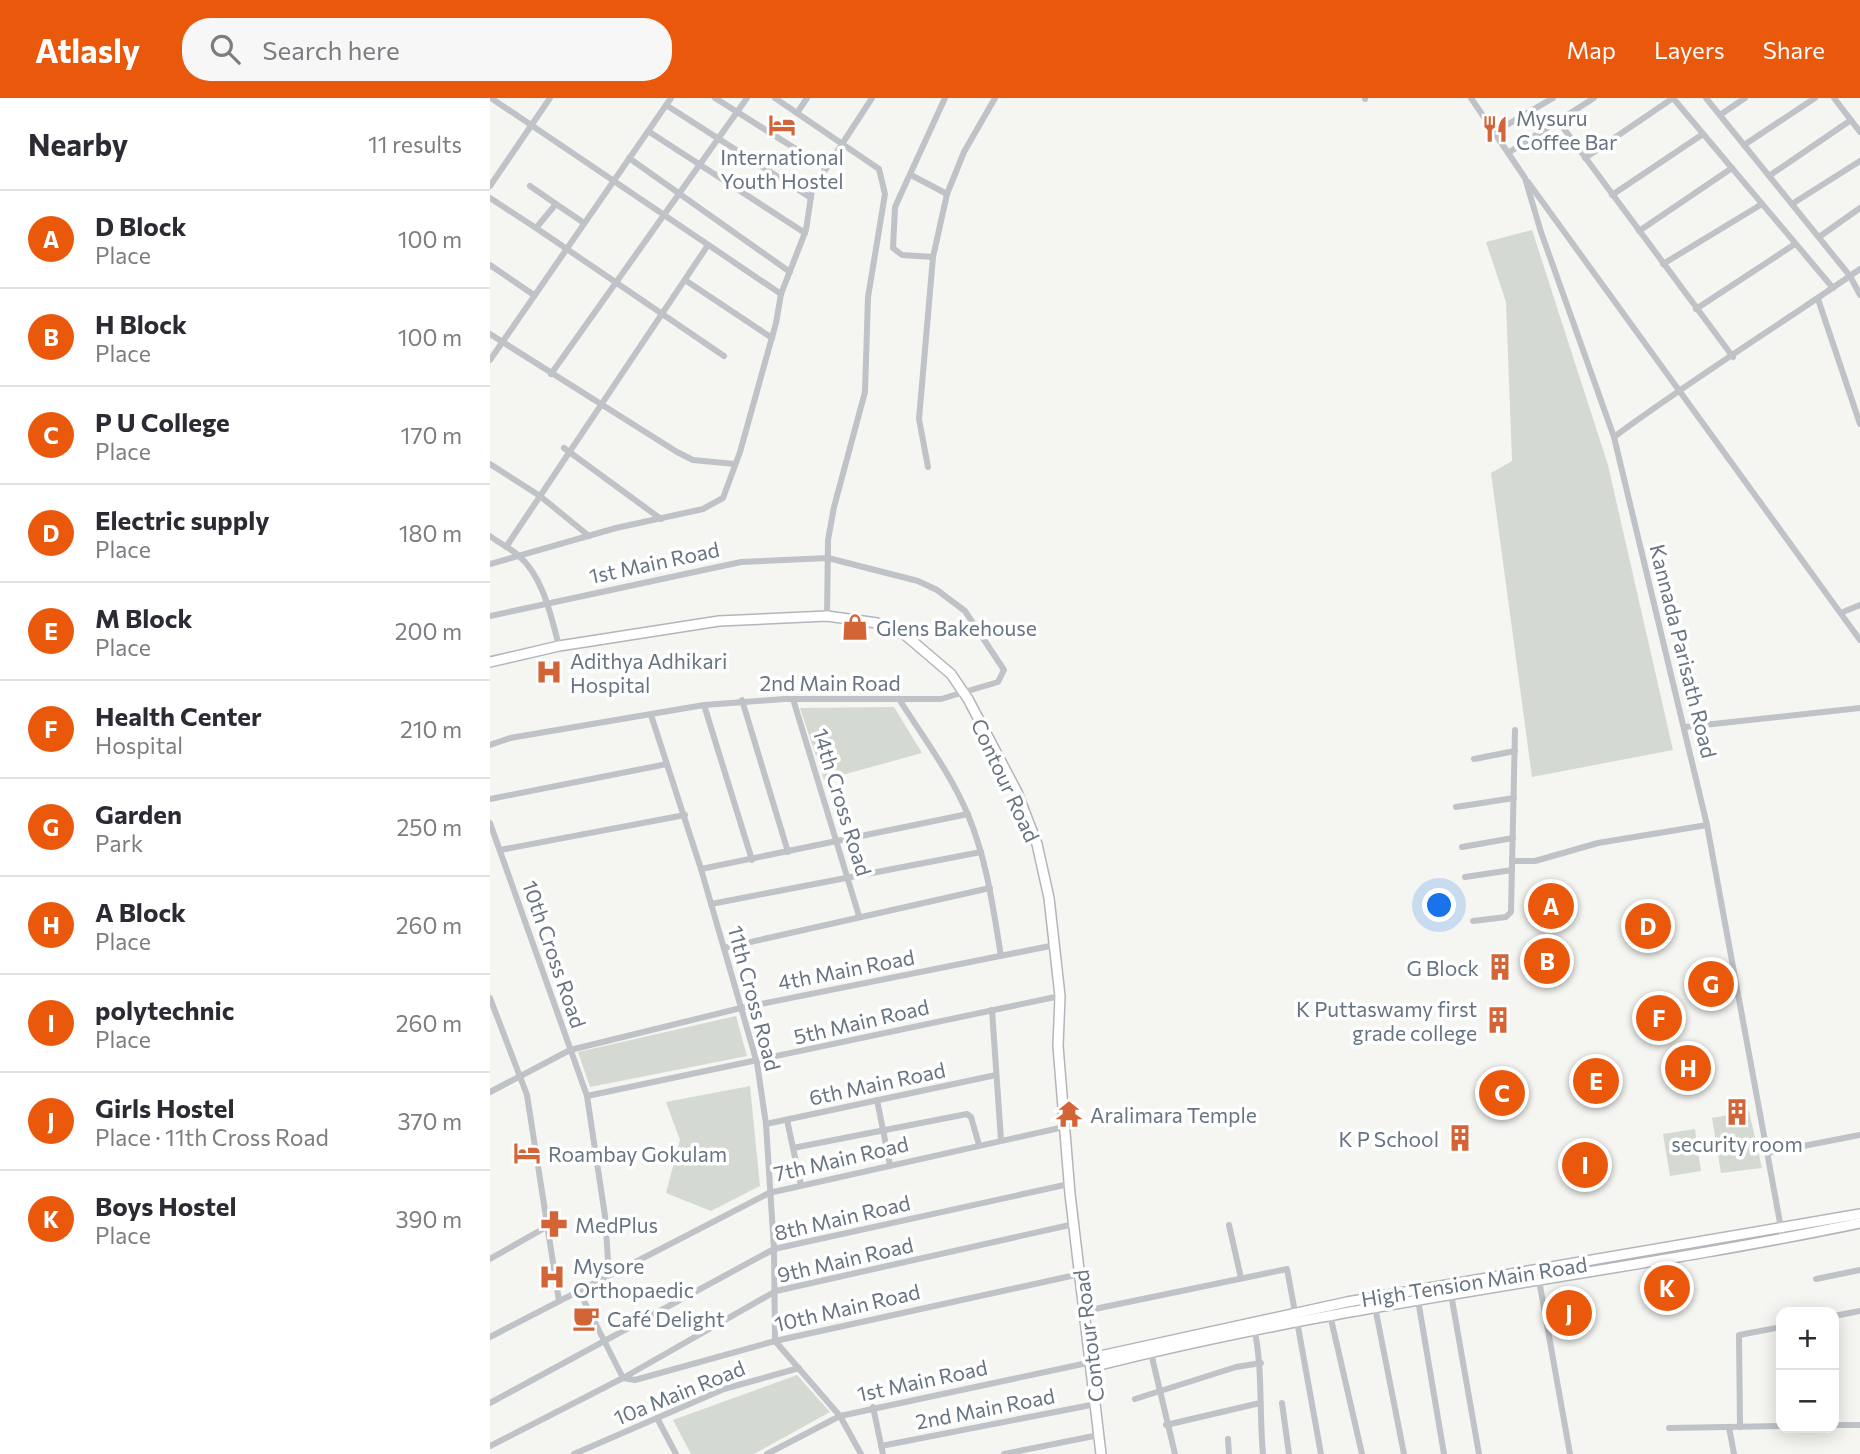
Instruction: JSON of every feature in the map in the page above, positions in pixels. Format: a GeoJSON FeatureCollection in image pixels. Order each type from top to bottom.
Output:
{"type":"FeatureCollection","features":[{"type":"Feature","properties":{"kind":"main road","name":"Contour Road"},"geometry":{"type":"LineString","coordinates":[[490,663],[559,646],[719,621],[827,616],[877,623],[904,634],[951,674],[1017,792],[1037,844],[1049,898],[1060,996],[1058,1046],[1069,1184],[1101,1454]]}},
{"type":"Feature","properties":{"kind":"main road","name":"High Tension Main Road"},"geometry":{"type":"LineString","coordinates":[[1092,1362],[1296,1316],[1782,1235],[1860,1214]]}},
{"type":"Feature","properties":{"kind":"main road"},"geometry":{"type":"LineString","coordinates":[[1329,1310],[1375,1307],[1418,1300],[1860,1223]]}},
{"type":"Feature","properties":{"kind":"main road"},"geometry":{"type":"LineString","coordinates":[[1092,1362],[1151,1353],[1254,1325]]}},
{"type":"Feature","properties":{"kind":"street"},"geometry":{"type":"LineString","coordinates":[[490,186],[550,98]]}},
{"type":"Feature","properties":{"kind":"street"},"geometry":{"type":"LineString","coordinates":[[715,98],[826,168]]}},
{"type":"Feature","properties":{"kind":"street"},"geometry":{"type":"LineString","coordinates":[[551,374],[747,98]]}},
{"type":"Feature","properties":{"kind":"street"},"geometry":{"type":"LineString","coordinates":[[775,98],[879,169],[885,194],[868,297],[865,392],[834,507],[828,558],[827,616]]}},
{"type":"Feature","properties":{"kind":"street"},"geometry":{"type":"LineString","coordinates":[[796,113],[807,98]]}},
{"type":"Feature","properties":{"kind":"street"},"geometry":{"type":"LineString","coordinates":[[490,564],[703,509],[723,498],[772,338],[781,294],[805,233],[812,190],[872,98]]}},
{"type":"Feature","properties":{"kind":"street"},"geometry":{"type":"LineString","coordinates":[[933,257],[902,256],[893,248],[895,206],[945,98]]}},
{"type":"Feature","properties":{"kind":"street"},"geometry":{"type":"LineString","coordinates":[[928,467],[919,419],[933,257],[947,194],[964,152],[995,98]]}},
{"type":"Feature","properties":{"kind":"street","name":"Kannada Parisath Road"},"geometry":{"type":"LineString","coordinates":[[1471,98],[1525,177],[1541,232],[1614,437],[1707,825],[1782,1235]]}},
{"type":"Feature","properties":{"kind":"street"},"geometry":{"type":"LineString","coordinates":[[1532,98],[1535,109]]}},
{"type":"Feature","properties":{"kind":"street"},"geometry":{"type":"LineString","coordinates":[[1493,133],[1553,98]]}},
{"type":"Feature","properties":{"kind":"street"},"geometry":{"type":"LineString","coordinates":[[1508,153],[1594,98]]}},
{"type":"Feature","properties":{"kind":"street"},"geometry":{"type":"LineString","coordinates":[[1585,158],[1673,98],[1833,288]]}},
{"type":"Feature","properties":{"kind":"street"},"geometry":{"type":"LineString","coordinates":[[1706,98],[1850,276],[1860,295]]}},
{"type":"Feature","properties":{"kind":"street"},"geometry":{"type":"LineString","coordinates":[[1720,115],[1745,98]]}},
{"type":"Feature","properties":{"kind":"street"},"geometry":{"type":"LineString","coordinates":[[1744,145],[1815,98]]}},
{"type":"Feature","properties":{"kind":"street"},"geometry":{"type":"LineString","coordinates":[[1834,98],[1860,132]]}},
{"type":"Feature","properties":{"kind":"street"},"geometry":{"type":"LineString","coordinates":[[494,99],[781,294]]}},
{"type":"Feature","properties":{"kind":"street"},"geometry":{"type":"LineString","coordinates":[[490,360],[669,101],[718,138],[811,198]]}},
{"type":"Feature","properties":{"kind":"street"},"geometry":{"type":"LineString","coordinates":[[1769,176],[1851,120]]}},
{"type":"Feature","properties":{"kind":"street"},"geometry":{"type":"LineString","coordinates":[[1559,122],[1733,357]]}},
{"type":"Feature","properties":{"kind":"street"},"geometry":{"type":"LineString","coordinates":[[648,131],[698,167],[805,233]]}},
{"type":"Feature","properties":{"kind":"street"},"geometry":{"type":"LineString","coordinates":[[1612,195],[1703,134]]}},
{"type":"Feature","properties":{"kind":"street"},"geometry":{"type":"LineString","coordinates":[[629,158],[790,272]]}},
{"type":"Feature","properties":{"kind":"street"},"geometry":{"type":"LineString","coordinates":[[1792,204],[1860,161]]}},
{"type":"Feature","properties":{"kind":"street"},"geometry":{"type":"LineString","coordinates":[[1639,231],[1732,169]]}},
{"type":"Feature","properties":{"kind":"street"},"geometry":{"type":"LineString","coordinates":[[911,175],[947,194]]}},
{"type":"Feature","properties":{"kind":"street"},"geometry":{"type":"LineString","coordinates":[[1525,177],[1860,639]]}},
{"type":"Feature","properties":{"kind":"street"},"geometry":{"type":"LineString","coordinates":[[530,186],[584,223]]}},
{"type":"Feature","properties":{"kind":"street"},"geometry":{"type":"LineString","coordinates":[[490,198],[724,356]]}},
{"type":"Feature","properties":{"kind":"street"},"geometry":{"type":"LineString","coordinates":[[536,228],[556,204]]}},
{"type":"Feature","properties":{"kind":"street"},"geometry":{"type":"LineString","coordinates":[[1663,264],[1762,204]]}},
{"type":"Feature","properties":{"kind":"street"},"geometry":{"type":"LineString","coordinates":[[1819,237],[1860,208]]}},
{"type":"Feature","properties":{"kind":"street"},"geometry":{"type":"LineString","coordinates":[[1696,309],[1795,244]]}},
{"type":"Feature","properties":{"kind":"street"},"geometry":{"type":"LineString","coordinates":[[506,547],[567,450],[600,406],[708,245]]}},
{"type":"Feature","properties":{"kind":"street"},"geometry":{"type":"LineString","coordinates":[[490,265],[534,295]]}},
{"type":"Feature","properties":{"kind":"street"},"geometry":{"type":"LineString","coordinates":[[1614,437],[1679,389],[1733,357],[1860,269]]}},
{"type":"Feature","properties":{"kind":"street"},"geometry":{"type":"LineString","coordinates":[[685,280],[772,338]]}},
{"type":"Feature","properties":{"kind":"street"},"geometry":{"type":"LineString","coordinates":[[1818,299],[1860,424]]}},
{"type":"Feature","properties":{"kind":"street"},"geometry":{"type":"LineString","coordinates":[[490,334],[600,406],[693,460],[735,464]]}},
{"type":"Feature","properties":{"kind":"street"},"geometry":{"type":"LineString","coordinates":[[567,450],[661,519]]}},
{"type":"Feature","properties":{"kind":"street"},"geometry":{"type":"LineString","coordinates":[[490,464],[513,476],[589,537]]}},
{"type":"Feature","properties":{"kind":"street"},"geometry":{"type":"LineString","coordinates":[[490,536],[520,556],[547,602],[559,646]]}},
{"type":"Feature","properties":{"kind":"street","name":"1st Main Road"},"geometry":{"type":"LineString","coordinates":[[490,615],[741,562],[828,558],[918,580],[965,611],[1004,670],[998,682],[964,693]]}},
{"type":"Feature","properties":{"kind":"street"},"geometry":{"type":"LineString","coordinates":[[1843,612],[1860,605]]}},
{"type":"Feature","properties":{"kind":"street","name":"2nd Main Road"},"geometry":{"type":"LineString","coordinates":[[490,745],[533,734],[704,705],[793,699],[941,699],[964,693]]}},
{"type":"Feature","properties":{"kind":"street","name":"14th Cross Road"},"geometry":{"type":"LineString","coordinates":[[793,699],[859,916]]}},
{"type":"Feature","properties":{"kind":"street"},"geometry":{"type":"LineString","coordinates":[[899,699],[953,784],[968,814],[990,888],[1001,956]]}},
{"type":"Feature","properties":{"kind":"street"},"geometry":{"type":"LineString","coordinates":[[742,701],[788,852]]}},
{"type":"Feature","properties":{"kind":"street"},"geometry":{"type":"LineString","coordinates":[[704,705],[752,860]]}},
{"type":"Feature","properties":{"kind":"street"},"geometry":{"type":"LineString","coordinates":[[1685,727],[1860,708]]}},
{"type":"Feature","properties":{"kind":"street","name":"11th Cross Road"},"geometry":{"type":"LineString","coordinates":[[651,715],[685,815],[757,1063],[765,1124],[774,1250],[775,1341]]}},
{"type":"Feature","properties":{"kind":"street"},"geometry":{"type":"LineString","coordinates":[[1474,921],[1509,916],[1515,730]]}},
{"type":"Feature","properties":{"kind":"street"},"geometry":{"type":"LineString","coordinates":[[1474,759],[1515,751]]}},
{"type":"Feature","properties":{"kind":"street"},"geometry":{"type":"LineString","coordinates":[[490,799],[667,764]]}},
{"type":"Feature","properties":{"kind":"street"},"geometry":{"type":"LineString","coordinates":[[1457,807],[1514,798]]}},
{"type":"Feature","properties":{"kind":"street"},"geometry":{"type":"LineString","coordinates":[[701,869],[968,814]]}},
{"type":"Feature","properties":{"kind":"street"},"geometry":{"type":"LineString","coordinates":[[500,850],[685,815]]}},
{"type":"Feature","properties":{"kind":"street","name":"10th Cross Road"},"geometry":{"type":"LineString","coordinates":[[490,823],[587,1096],[605,1216],[610,1275]]}},
{"type":"Feature","properties":{"kind":"street"},"geometry":{"type":"LineString","coordinates":[[1512,861],[1535,861],[1598,843],[1707,825]]}},
{"type":"Feature","properties":{"kind":"street"},"geometry":{"type":"LineString","coordinates":[[1462,847],[1513,838]]}},
{"type":"Feature","properties":{"kind":"street"},"geometry":{"type":"LineString","coordinates":[[711,904],[981,852]]}},
{"type":"Feature","properties":{"kind":"street"},"geometry":{"type":"LineString","coordinates":[[1465,877],[1512,870]]}},
{"type":"Feature","properties":{"kind":"street"},"geometry":{"type":"LineString","coordinates":[[724,948],[990,888]]}},
{"type":"Feature","properties":{"kind":"street","name":"4th Main Road"},"geometry":{"type":"LineString","coordinates":[[490,1092],[570,1049],[741,1008],[1055,945]]}},
{"type":"Feature","properties":{"kind":"street","name":"5th Main Road"},"geometry":{"type":"LineString","coordinates":[[587,1096],[757,1063],[1060,996]]}},
{"type":"Feature","properties":{"kind":"street"},"geometry":{"type":"LineString","coordinates":[[490,998],[527,1095],[536,1139],[559,1301]]}},
{"type":"Feature","properties":{"kind":"street"},"geometry":{"type":"LineString","coordinates":[[992,1010],[1001,1140]]}},
{"type":"Feature","properties":{"kind":"street","name":"6th Main Road"},"geometry":{"type":"LineString","coordinates":[[765,1124],[996,1076]]}},
{"type":"Feature","properties":{"kind":"street"},"geometry":{"type":"LineString","coordinates":[[877,1100],[890,1165]]}},
{"type":"Feature","properties":{"kind":"street"},"geometry":{"type":"LineString","coordinates":[[793,1148],[969,1114],[979,1145]]}},
{"type":"Feature","properties":{"kind":"street"},"geometry":{"type":"LineString","coordinates":[[787,1120],[801,1185]]}},
{"type":"Feature","properties":{"kind":"street","name":"7th Main Road"},"geometry":{"type":"LineString","coordinates":[[490,1337],[769,1193],[1065,1127]]}},
{"type":"Feature","properties":{"kind":"street"},"geometry":{"type":"LineString","coordinates":[[1767,1153],[1860,1135]]}},
{"type":"Feature","properties":{"kind":"street","name":"8th Main Road"},"geometry":{"type":"LineString","coordinates":[[490,1403],[774,1250],[1069,1184]]}},
{"type":"Feature","properties":{"kind":"street","name":"9th Main Road"},"geometry":{"type":"LineString","coordinates":[[490,1446],[623,1378],[776,1292],[1074,1224]]}},
{"type":"Feature","properties":{"kind":"street"},"geometry":{"type":"LineString","coordinates":[[1229,1225],[1241,1278]]}},
{"type":"Feature","properties":{"kind":"street"},"geometry":{"type":"LineString","coordinates":[[490,1259],[548,1226]]}},
{"type":"Feature","properties":{"kind":"street"},"geometry":{"type":"LineString","coordinates":[[1085,1311],[1287,1269],[1321,1454]]}},
{"type":"Feature","properties":{"kind":"street"},"geometry":{"type":"LineString","coordinates":[[1816,1279],[1860,1270]]}},
{"type":"Feature","properties":{"kind":"street","name":"10th Main Road"},"geometry":{"type":"LineString","coordinates":[[623,1378],[635,1380],[775,1341],[1080,1273]]}},
{"type":"Feature","properties":{"kind":"street"},"geometry":{"type":"LineString","coordinates":[[1539,1280],[1570,1454]]}},
{"type":"Feature","properties":{"kind":"street"},"geometry":{"type":"LineString","coordinates":[[579,1291],[623,1378]]}},
{"type":"Feature","properties":{"kind":"street"},"geometry":{"type":"LineString","coordinates":[[1451,1294],[1479,1454]]}},
{"type":"Feature","properties":{"kind":"street"},"geometry":{"type":"LineString","coordinates":[[1418,1300],[1444,1454]]}},
{"type":"Feature","properties":{"kind":"street"},"geometry":{"type":"LineString","coordinates":[[1375,1307],[1404,1454]]}},
{"type":"Feature","properties":{"kind":"street"},"geometry":{"type":"LineString","coordinates":[[1329,1310],[1362,1454]]}},
{"type":"Feature","properties":{"kind":"street"},"geometry":{"type":"LineString","coordinates":[[1839,1315],[1860,1311]]}},
{"type":"Feature","properties":{"kind":"street"},"geometry":{"type":"LineString","coordinates":[[1254,1325],[1261,1363],[1263,1454]]}},
{"type":"Feature","properties":{"kind":"street"},"geometry":{"type":"LineString","coordinates":[[1740,1427],[1739,1335],[1776,1328]]}},
{"type":"Feature","properties":{"kind":"street"},"geometry":{"type":"LineString","coordinates":[[775,1341],[840,1416],[861,1454]]}},
{"type":"Feature","properties":{"kind":"street"},"geometry":{"type":"LineString","coordinates":[[1151,1353],[1174,1454]]}},
{"type":"Feature","properties":{"kind":"street","name":"1st Main Road"},"geometry":{"type":"LineString","coordinates":[[767,1454],[840,1416],[1092,1362]]}},
{"type":"Feature","properties":{"kind":"street"},"geometry":{"type":"LineString","coordinates":[[1135,1399],[1236,1367],[1261,1363]]}},
{"type":"Feature","properties":{"kind":"street","name":"10a Main Road"},"geometry":{"type":"LineString","coordinates":[[574,1454],[724,1389],[799,1368]]}},
{"type":"Feature","properties":{"kind":"street"},"geometry":{"type":"LineString","coordinates":[[1166,1425],[1260,1403]]}},
{"type":"Feature","properties":{"kind":"street"},"geometry":{"type":"LineString","coordinates":[[1282,1403],[1289,1454]]}},
{"type":"Feature","properties":{"kind":"street","name":"2nd Main Road"},"geometry":{"type":"LineString","coordinates":[[882,1450],[1096,1404]]}},
{"type":"Feature","properties":{"kind":"street"},"geometry":{"type":"LineString","coordinates":[[873,1407],[882,1450]]}},
{"type":"Feature","properties":{"kind":"street"},"geometry":{"type":"LineString","coordinates":[[657,1418],[676,1454]]}},
{"type":"Feature","properties":{"kind":"street"},"geometry":{"type":"LineString","coordinates":[[1839,1425],[1860,1425]]}},
{"type":"Feature","properties":{"kind":"street"},"geometry":{"type":"LineString","coordinates":[[1669,1428],[1776,1426]]}},
{"type":"Feature","properties":{"kind":"street"},"geometry":{"type":"LineString","coordinates":[[1729,1427],[1734,1454]]}},
{"type":"Feature","properties":{"kind":"street"},"geometry":{"type":"LineString","coordinates":[[1004,1454],[1099,1436]]}},
{"type":"Feature","properties":{"kind":"street"},"geometry":{"type":"LineString","coordinates":[[1228,1439],[1229,1454]]}},
{"type":"Feature","properties":{"kind":"shaded area"},"geometry":{"type":"Polygon","coordinates":[[[1532,230],[1608,465],[1673,750],[1532,777],[1491,473],[1512,461],[1506,302],[1486,242],[1532,230]]]}},
{"type":"Feature","properties":{"kind":"shaded area"},"geometry":{"type":"Polygon","coordinates":[[[894,707],[922,753],[824,780],[800,708],[894,707]]]}},
{"type":"Feature","properties":{"kind":"shaded area"},"geometry":{"type":"Polygon","coordinates":[[[736,1016],[747,1056],[590,1087],[578,1052],[736,1016]]]}},
{"type":"Feature","properties":{"kind":"shaded area"},"geometry":{"type":"Polygon","coordinates":[[[750,1086],[760,1186],[711,1211],[666,1193],[680,1140],[666,1102],[750,1086]]]}},
{"type":"Feature","properties":{"kind":"shaded area"},"geometry":{"type":"Polygon","coordinates":[[[1749,1111],[1762,1168],[1721,1173],[1712,1118],[1749,1111]]]}},
{"type":"Feature","properties":{"kind":"shaded area"},"geometry":{"type":"Polygon","coordinates":[[[1695,1129],[1701,1171],[1670,1176],[1663,1134],[1695,1129]]]}},
{"type":"Feature","properties":{"kind":"shaded area"},"geometry":{"type":"Polygon","coordinates":[[[797,1375],[830,1412],[754,1454],[691,1454],[673,1420],[797,1375]]]}},
{"type":"Feature","properties":{"kind":"place","name":"International Youth Hostel"},"geometry":{"type":"Point","coordinates":[782,125]}},
{"type":"Feature","properties":{"kind":"place","name":"Mysuru Coffee Bar"},"geometry":{"type":"Point","coordinates":[1495,129]}},
{"type":"Feature","properties":{"kind":"place","name":"Glens Bakehouse"},"geometry":{"type":"Point","coordinates":[855,627]}},
{"type":"Feature","properties":{"kind":"place","name":"Adithya Adhikari Hospital"},"geometry":{"type":"Point","coordinates":[549,672]}},
{"type":"Feature","properties":{"kind":"place","name":"D Block"},"geometry":{"type":"Point","coordinates":[1551,906]}},
{"type":"Feature","properties":{"kind":"place","name":"Electric supply"},"geometry":{"type":"Point","coordinates":[1648,926]}},
{"type":"Feature","properties":{"kind":"place","name":"H Block"},"geometry":{"type":"Point","coordinates":[1547,961]}},
{"type":"Feature","properties":{"kind":"place","name":"G Block"},"geometry":{"type":"Point","coordinates":[1500,967]}},
{"type":"Feature","properties":{"kind":"place","name":"Garden"},"geometry":{"type":"Point","coordinates":[1711,984]}},
{"type":"Feature","properties":{"kind":"place","name":"Health Center"},"geometry":{"type":"Point","coordinates":[1659,1018]}},
{"type":"Feature","properties":{"kind":"place","name":"K Puttaswamy first grade college"},"geometry":{"type":"Point","coordinates":[1498,1020]}},
{"type":"Feature","properties":{"kind":"place","name":"A Block"},"geometry":{"type":"Point","coordinates":[1688,1068]}},
{"type":"Feature","properties":{"kind":"place","name":"M Block"},"geometry":{"type":"Point","coordinates":[1596,1081]}},
{"type":"Feature","properties":{"kind":"place","name":"P U College"},"geometry":{"type":"Point","coordinates":[1502,1093]}},
{"type":"Feature","properties":{"kind":"place","name":"security room"},"geometry":{"type":"Point","coordinates":[1737,1112]}},
{"type":"Feature","properties":{"kind":"place","name":"Aralimara Temple"},"geometry":{"type":"Point","coordinates":[1069,1114]}},
{"type":"Feature","properties":{"kind":"place","name":"K P School"},"geometry":{"type":"Point","coordinates":[1460,1138]}},
{"type":"Feature","properties":{"kind":"place","name":"Roambay Gokulam"},"geometry":{"type":"Point","coordinates":[527,1153]}},
{"type":"Feature","properties":{"kind":"place","name":"polytechnic"},"geometry":{"type":"Point","coordinates":[1585,1165]}},
{"type":"Feature","properties":{"kind":"place","name":"MedPlus"},"geometry":{"type":"Point","coordinates":[554,1224]}},
{"type":"Feature","properties":{"kind":"place","name":"Mysore Orthopaedic"},"geometry":{"type":"Point","coordinates":[552,1277]}},
{"type":"Feature","properties":{"kind":"place","name":"Boys Hostel"},"geometry":{"type":"Point","coordinates":[1667,1288]}},
{"type":"Feature","properties":{"kind":"place","name":"Girls Hostel"},"geometry":{"type":"Point","coordinates":[1569,1313]}},
{"type":"Feature","properties":{"kind":"place","name":"Café Delight"},"geometry":{"type":"Point","coordinates":[586,1318]}}]}
